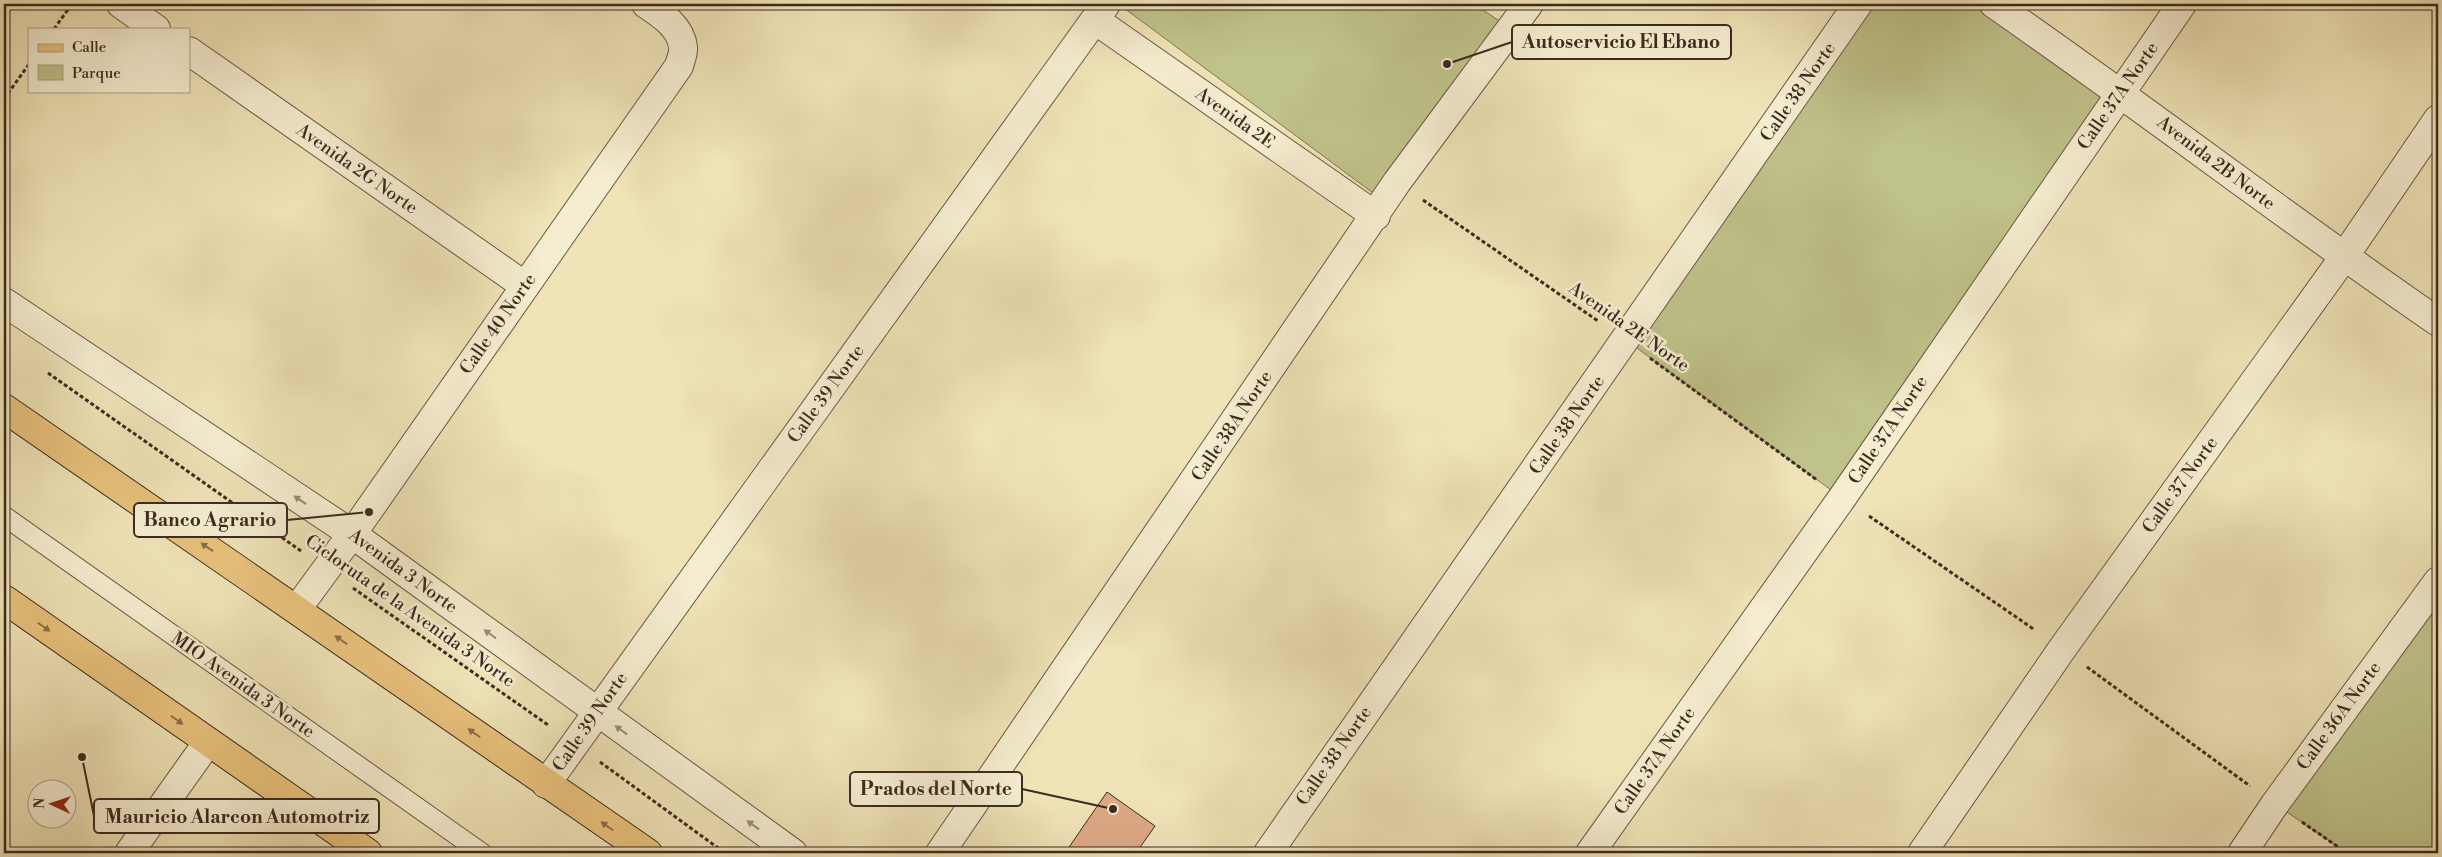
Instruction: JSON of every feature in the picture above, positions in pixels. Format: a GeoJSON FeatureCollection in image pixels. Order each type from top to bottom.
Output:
{"type":"FeatureCollection","features":[{"type":"Feature","properties":{"kind":"main road"},"geometry":{"type":"LineString","coordinates":[[4,408],[648,853]]}},
{"type":"Feature","properties":{"kind":"main road"},"geometry":{"type":"LineString","coordinates":[[4,599],[368,853]]}},
{"type":"Feature","properties":{"kind":"street"},"geometry":{"type":"LineString","coordinates":[[121,4],[155,28]]}},
{"type":"Feature","properties":{"kind":"street","name":"Calle 40 Norte"},"geometry":{"type":"LineString","coordinates":[[297,609],[352,534],[679,66],[683,48],[679,34],[666,18],[646,4]]}},
{"type":"Feature","properties":{"kind":"street","name":"Calle 38A Norte"},"geometry":{"type":"LineString","coordinates":[[940,853],[1376,216],[1397,182],[1530,4]]}},
{"type":"Feature","properties":{"kind":"street","name":"Calle 38 Norte"},"geometry":{"type":"LineString","coordinates":[[1270,849],[1858,4]]}},
{"type":"Feature","properties":{"kind":"street","name":"Avenida 2B Norte"},"geometry":{"type":"LineString","coordinates":[[1994,4],[2120,92],[2344,257],[2438,322]]}},
{"type":"Feature","properties":{"kind":"street","name":"Calle 37A Norte"},"geometry":{"type":"LineString","coordinates":[[1590,853],[1842,498],[2182,4]]}},
{"type":"Feature","properties":{"kind":"street","name":"Avenida 2E"},"geometry":{"type":"LineString","coordinates":[[1101,12],[1376,216]]}},
{"type":"Feature","properties":{"kind":"street","name":"Calle 39 Norte"},"geometry":{"type":"LineString","coordinates":[[546,784],[1101,12]]}},
{"type":"Feature","properties":{"kind":"street","name":"Avenida 2G Norte"},"geometry":{"type":"LineString","coordinates":[[190,52],[525,286]]}},
{"type":"Feature","properties":{"kind":"street","name":"Calle 37 Norte"},"geometry":{"type":"LineString","coordinates":[[1922,853],[2062,649],[2344,257],[2438,119]]}},
{"type":"Feature","properties":{"kind":"street","name":"Avenida 3 Norte"},"geometry":{"type":"LineString","coordinates":[[4,302],[352,534],[792,853]]}},
{"type":"Feature","properties":{"kind":"street","name":"Calle 36A Norte"},"geometry":{"type":"LineString","coordinates":[[2242,853],[2275,804],[2438,581]]}},
{"type":"Feature","properties":{"kind":"street"},"geometry":{"type":"LineString","coordinates":[[129,853],[208,742]]}},
{"type":"Feature","properties":{"kind":"lane","name":"MIO Avenida 3 Norte"},"geometry":{"type":"LineString","coordinates":[[4,516],[482,853]]}},
{"type":"Feature","properties":{"kind":"path"},"geometry":{"type":"LineString","coordinates":[[55,28],[72,4]]}},
{"type":"Feature","properties":{"kind":"path"},"geometry":{"type":"LineString","coordinates":[[4,99],[28,65]]}},
{"type":"Feature","properties":{"kind":"path","name":"Avenida 2E Norte"},"geometry":{"type":"LineString","coordinates":[[1397,182],[1626,340],[1842,498]]}},
{"type":"Feature","properties":{"kind":"path","name":"Cicloruta de la Avenida 3 Norte"},"geometry":{"type":"LineString","coordinates":[[44,370],[574,743],[725,853]]}},
{"type":"Feature","properties":{"kind":"path"},"geometry":{"type":"LineString","coordinates":[[2275,804],[2347,853]]}},
{"type":"Feature","properties":{"kind":"green space"},"geometry":{"type":"Polygon","coordinates":[[[1127,4],[1474,4],[1501,22],[1377,196],[1124,8],[1127,4]]]}},
{"type":"Feature","properties":{"kind":"green space"},"geometry":{"type":"Polygon","coordinates":[[[1858,4],[1994,4],[2120,91],[1842,498],[1626,340],[1858,4]]]}},
{"type":"Feature","properties":{"kind":"green space"},"geometry":{"type":"Polygon","coordinates":[[[2438,581],[2438,853],[2347,853],[2275,804],[2438,581]]]}},
{"type":"Feature","properties":{"kind":"building"},"geometry":{"type":"Polygon","coordinates":[[[1107,792],[1155,826],[1136,853],[1065,853],[1107,792]]]}},
{"type":"Feature","properties":{"kind":"place","name":"Autoservicio El Ebano"},"geometry":{"type":"Point","coordinates":[1447,64]}},
{"type":"Feature","properties":{"kind":"place","name":"Banco Agrario"},"geometry":{"type":"Point","coordinates":[369,512]}},
{"type":"Feature","properties":{"kind":"place","name":"Mauricio Alarcon Automotriz"},"geometry":{"type":"Point","coordinates":[82,757]}},
{"type":"Feature","properties":{"kind":"place","name":"Prados del Norte"},"geometry":{"type":"Point","coordinates":[1113,809]}}]}
